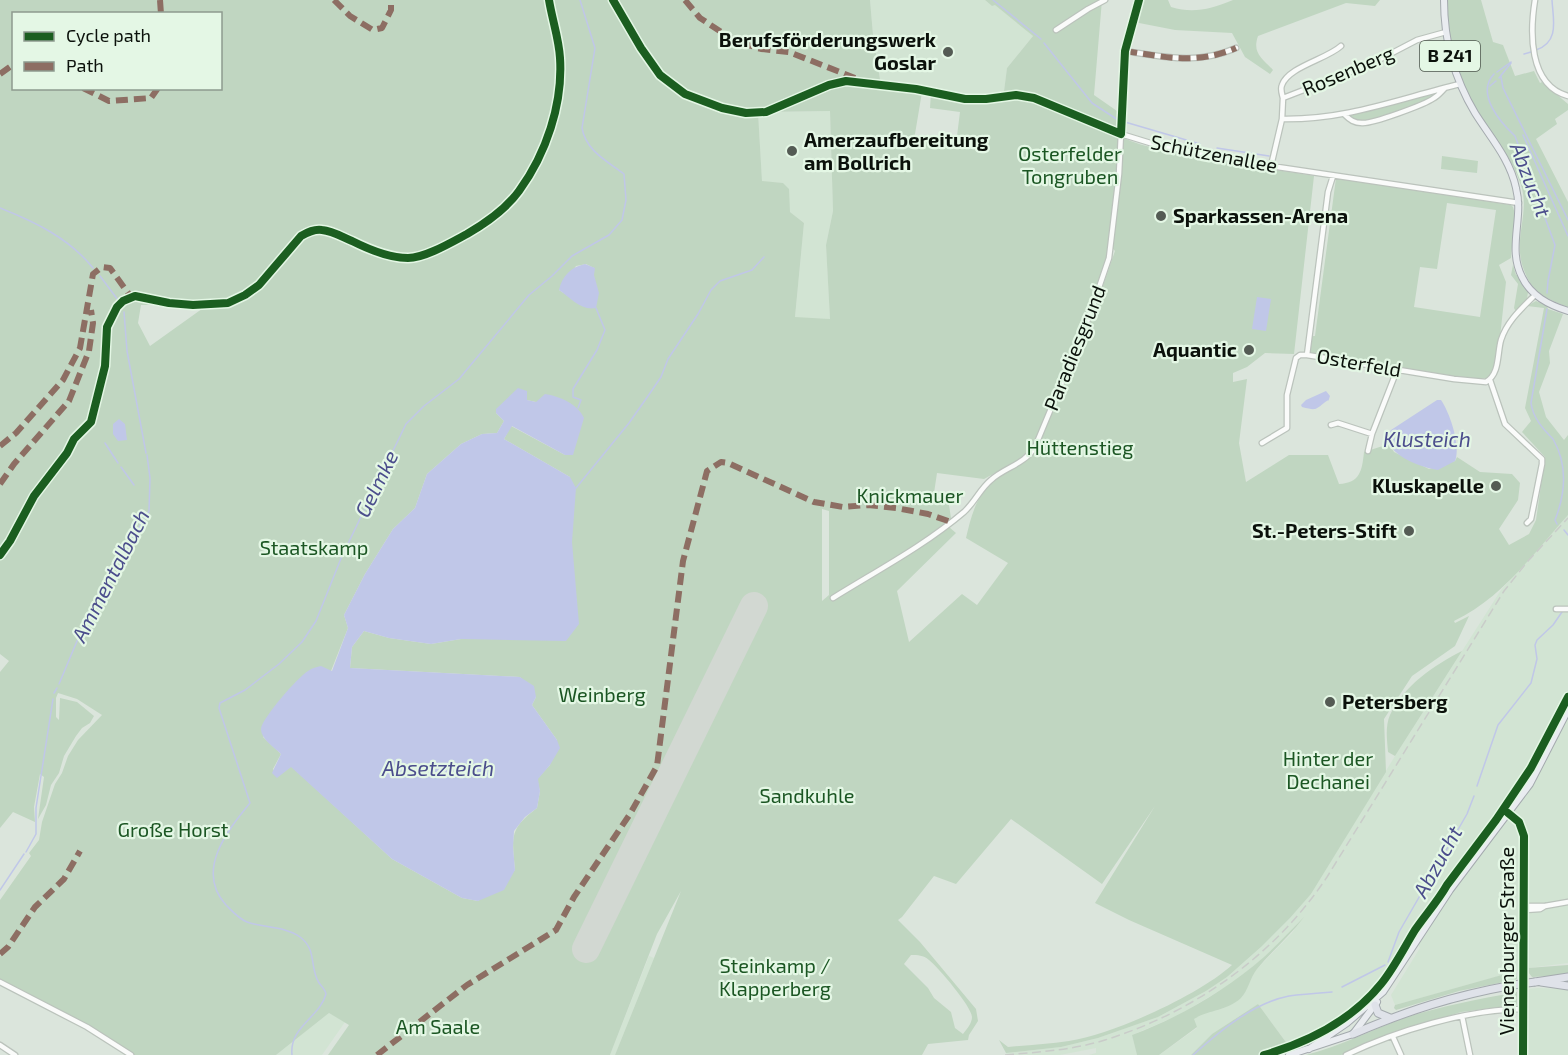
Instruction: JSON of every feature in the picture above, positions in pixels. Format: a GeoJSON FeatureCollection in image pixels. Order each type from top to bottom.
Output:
{"type":"FeatureCollection","features":[{"type":"Feature","properties":{"kind":"highway"},"geometry":{"type":"LineString","coordinates":[[1353,1034],[1439,1001],[1513,985],[1568,977]]}},
{"type":"Feature","properties":{"kind":"highway"},"geometry":{"type":"LineString","coordinates":[[1535,982],[1568,986]]}},
{"type":"Feature","properties":{"kind":"highway"},"geometry":{"type":"LineString","coordinates":[[1375,1005],[1378,1013],[1390,1018]]}},
{"type":"Feature","properties":{"kind":"main road","name":"B 241"},"geometry":{"type":"LineString","coordinates":[[1444,0],[1450,56],[1460,84],[1475,113],[1508,164],[1515,184],[1519,203],[1515,244],[1516,263],[1523,280],[1533,293]]}},
{"type":"Feature","properties":{"kind":"main road"},"geometry":{"type":"LineString","coordinates":[[1533,293],[1550,304],[1568,311]]}},
{"type":"Feature","properties":{"kind":"main road"},"geometry":{"type":"LineString","coordinates":[[1289,1055],[1353,1034],[1375,1005],[1450,890],[1539,769],[1568,711]]}},
{"type":"Feature","properties":{"kind":"main road","name":"Vienenburger Straße"},"geometry":{"type":"LineString","coordinates":[[1507,814],[1522,828],[1526,854],[1525,908]]}},
{"type":"Feature","properties":{"kind":"main road"},"geometry":{"type":"LineString","coordinates":[[1309,1049],[1347,1023],[1379,996]]}},
{"type":"Feature","properties":{"kind":"street"},"geometry":{"type":"LineString","coordinates":[[1056,30],[1105,0]]}},
{"type":"Feature","properties":{"kind":"street","name":"Paradiesgrund"},"geometry":{"type":"LineString","coordinates":[[833,598],[902,557],[951,522],[969,507],[990,480],[1024,460],[1035,447],[1089,317],[1109,258],[1122,134],[1122,84],[1125,51],[1138,0]]}},
{"type":"Feature","properties":{"kind":"street"},"geometry":{"type":"LineString","coordinates":[[1535,0],[1532,30],[1534,52],[1540,70],[1547,81],[1560,93],[1568,96]]}},
{"type":"Feature","properties":{"kind":"street","name":"Rosenberg"},"geometry":{"type":"LineString","coordinates":[[1283,99],[1371,64],[1417,40],[1446,32]]}},
{"type":"Feature","properties":{"kind":"street","name":"Rosenberg"},"geometry":{"type":"LineString","coordinates":[[1271,166],[1282,120],[1281,87],[1285,79],[1331,54],[1341,46]]}},
{"type":"Feature","properties":{"kind":"street"},"geometry":{"type":"LineString","coordinates":[[1125,51],[1193,59],[1215,56],[1236,48]]}},
{"type":"Feature","properties":{"kind":"street"},"geometry":{"type":"LineString","coordinates":[[1282,120],[1310,120],[1345,115],[1460,84]]}},
{"type":"Feature","properties":{"kind":"street","name":"Schützenallee"},"geometry":{"type":"LineString","coordinates":[[880,85],[965,99],[1021,95],[1034,98],[1122,134],[1160,146],[1333,176],[1519,203]]}},
{"type":"Feature","properties":{"kind":"street"},"geometry":{"type":"LineString","coordinates":[[1345,115],[1352,122],[1364,124],[1373,122],[1425,103],[1435,98],[1446,87]]}},
{"type":"Feature","properties":{"kind":"street","name":"Osterfeld"},"geometry":{"type":"LineString","coordinates":[[1333,176],[1328,192],[1307,355],[1481,382],[1490,381]]}},
{"type":"Feature","properties":{"kind":"street"},"geometry":{"type":"LineString","coordinates":[[1527,523],[1532,512],[1542,461],[1540,456],[1505,424],[1490,381],[1496,371],[1501,340],[1506,328],[1533,293]]}},
{"type":"Feature","properties":{"kind":"street"},"geometry":{"type":"LineString","coordinates":[[1262,443],[1287,428],[1287,395],[1296,358],[1300,355],[1307,355]]}},
{"type":"Feature","properties":{"kind":"street"},"geometry":{"type":"LineString","coordinates":[[1368,450],[1397,370]]}},
{"type":"Feature","properties":{"kind":"street"},"geometry":{"type":"LineString","coordinates":[[1331,425],[1338,423],[1372,434]]}},
{"type":"Feature","properties":{"kind":"street"},"geometry":{"type":"LineString","coordinates":[[1556,609],[1568,609]]}},
{"type":"Feature","properties":{"kind":"street"},"geometry":{"type":"LineString","coordinates":[[1525,908],[1568,902]]}},
{"type":"Feature","properties":{"kind":"street","name":"Vienenburger Straße"},"geometry":{"type":"LineString","coordinates":[[1523,1055],[1525,908]]}},
{"type":"Feature","properties":{"kind":"street"},"geometry":{"type":"LineString","coordinates":[[0,982],[87,1027],[131,1055]]}},
{"type":"Feature","properties":{"kind":"street"},"geometry":{"type":"LineString","coordinates":[[1346,1055],[1393,1036],[1462,1016],[1523,1009]]}},
{"type":"Feature","properties":{"kind":"street"},"geometry":{"type":"LineString","coordinates":[[1462,1016],[1470,1055]]}},
{"type":"Feature","properties":{"kind":"street"},"geometry":{"type":"LineString","coordinates":[[1393,1036],[1401,1055]]}},
{"type":"Feature","properties":{"kind":"street"},"geometry":{"type":"LineString","coordinates":[[0,1045],[15,1055]]}},
{"type":"Feature","properties":{"kind":"shaded area","name":"Berufsförderungswerk Goslar"},"geometry":{"type":"Polygon","coordinates":[[[870,0],[985,0],[992,6],[995,4],[1033,36],[1007,68],[1003,99],[985,101],[881,86],[870,0]]]}},
{"type":"Feature","properties":{"kind":"shaded area"},"geometry":{"type":"Polygon","coordinates":[[[830,111],[833,211],[826,245],[830,319],[795,318],[804,223],[790,212],[783,183],[762,182],[758,112],[830,111]]]}},
{"type":"Feature","properties":{"kind":"shaded area"},"geometry":{"type":"Polygon","coordinates":[[[1568,515],[1568,963],[1528,968],[1395,1005],[1391,995],[1420,948],[1411,934],[1376,988],[1337,1023],[1314,1035],[1288,1045],[1258,1004],[1212,1034],[1191,1055],[1159,1055],[1197,1028],[1193,1019],[1203,1013],[1224,1008],[1242,997],[1255,971],[1292,933],[1300,921],[1266,956],[1232,983],[1179,1015],[1132,1035],[1137,1055],[1089,1055],[1096,1053],[1096,1048],[1060,1055],[1007,1055],[1006,1053],[1061,1047],[1098,1038],[1158,1017],[1227,977],[1261,947],[1311,894],[1395,756],[1501,590],[1568,515]]]}},
{"type":"Feature","properties":{"kind":"shaded area"},"geometry":{"type":"Polygon","coordinates":[[[649,956],[654,958],[615,1055],[610,1055],[649,956]]]}},
{"type":"Feature","properties":{"kind":"shaded area"},"geometry":{"type":"Polygon","coordinates":[[[1527,989],[1568,989],[1568,1055],[1527,1055],[1527,989]]]}},
{"type":"Feature","properties":{"kind":"shaded area"},"geometry":{"type":"Polygon","coordinates":[[[329,1013],[345,1022],[322,1055],[276,1055],[329,1013]]]}},
{"type":"Feature","properties":{"kind":"green space"},"geometry":{"type":"Polygon","coordinates":[[[0,0],[870,0],[881,86],[922,92],[914,140],[956,144],[960,112],[930,108],[931,93],[985,101],[1003,99],[1007,68],[1033,36],[995,5],[992,6],[985,0],[1102,0],[1094,95],[1117,111],[1118,128],[1124,137],[1155,148],[1182,154],[1314,176],[1294,354],[1265,353],[1247,367],[1233,373],[1233,382],[1247,379],[1239,443],[1246,482],[1289,455],[1328,455],[1339,484],[1351,481],[1359,475],[1364,452],[1389,444],[1394,452],[1429,469],[1455,461],[1457,457],[1480,472],[1512,474],[1520,483],[1518,500],[1499,529],[1509,545],[1529,534],[1536,520],[1545,457],[1522,432],[1531,421],[1525,408],[1544,308],[1527,306],[1536,301],[1547,306],[1548,309],[1563,314],[1549,351],[1550,363],[1539,392],[1546,417],[1564,440],[1568,435],[1568,515],[1502,588],[1454,621],[1455,623],[1469,616],[1455,646],[1412,676],[1384,719],[1386,772],[1311,894],[1261,947],[1227,977],[1206,991],[1158,1017],[1098,1038],[1061,1047],[1006,1053],[999,1040],[1008,1047],[1088,1037],[1155,1012],[1199,989],[1232,965],[1095,903],[1155,806],[1102,884],[1011,819],[956,884],[934,876],[898,920],[920,942],[976,1009],[978,1021],[968,1040],[928,1044],[922,1055],[615,1055],[681,891],[657,934],[610,1055],[328,1055],[349,1025],[329,1013],[276,1055],[131,1055],[87,1027],[0,982],[0,956],[9,948],[6,946],[0,950],[0,900],[31,856],[29,853],[39,840],[42,822],[55,784],[68,756],[78,740],[102,715],[77,699],[58,693],[56,717],[59,720],[60,698],[77,702],[94,716],[76,736],[64,756],[59,773],[51,785],[46,805],[38,819],[44,777],[40,774],[34,807],[35,822],[13,812],[0,828],[0,672],[9,661],[0,654],[0,0]],[[830,111],[758,112],[762,181],[783,183],[789,189],[790,212],[804,223],[795,317],[830,319],[826,245],[833,211],[830,111]],[[1110,245],[1100,282],[1039,438],[1091,320],[1115,251],[1110,245]],[[586,264],[576,266],[559,290],[565,294],[594,275],[594,268],[586,264]],[[141,305],[138,323],[150,346],[206,305],[141,305]],[[527,400],[496,413],[504,421],[497,433],[482,434],[461,444],[427,474],[415,508],[393,529],[365,574],[344,615],[348,628],[331,671],[263,737],[281,754],[273,769],[277,777],[291,766],[392,859],[462,898],[478,901],[515,870],[514,834],[521,822],[537,808],[540,791],[537,779],[550,765],[557,740],[532,705],[536,697],[520,677],[350,668],[352,647],[364,631],[389,638],[431,644],[461,639],[572,542],[570,477],[504,439],[511,426],[565,455],[536,402],[527,400]],[[1022,458],[984,479],[937,473],[934,493],[949,505],[951,518],[949,527],[956,533],[897,591],[909,642],[962,594],[977,605],[1008,563],[966,538],[976,505],[984,490],[1029,458],[1022,458]],[[822,509],[822,601],[829,595],[829,511],[822,509]],[[911,955],[904,964],[928,988],[934,998],[951,1012],[955,1028],[963,1034],[972,1019],[967,1005],[947,978],[929,960],[925,957],[911,955]]]}},
{"type":"Feature","properties":{"kind":"green space"},"geometry":{"type":"Polygon","coordinates":[[[1142,0],[1168,0],[1171,7],[1195,10],[1233,0],[1380,0],[1375,6],[1346,3],[1258,36],[1257,51],[1273,70],[1270,74],[1245,57],[1232,33],[1175,30],[1134,22],[1142,0]]]}},
{"type":"Feature","properties":{"kind":"green space"},"geometry":{"type":"Polygon","coordinates":[[[1446,0],[1481,0],[1493,42],[1503,45],[1515,76],[1534,71],[1540,83],[1542,82],[1568,104],[1568,110],[1555,119],[1557,124],[1536,139],[1568,202],[1568,307],[1538,292],[1526,275],[1520,251],[1524,207],[1521,185],[1508,157],[1471,100],[1459,73],[1449,30],[1446,0]]]}},
{"type":"Feature","properties":{"kind":"green space"},"geometry":{"type":"Polygon","coordinates":[[[1446,87],[1435,98],[1363,124],[1345,115],[1446,87]]]}},
{"type":"Feature","properties":{"kind":"green space"},"geometry":{"type":"Polygon","coordinates":[[[1442,156],[1478,161],[1477,173],[1441,169],[1442,156]]]}},
{"type":"Feature","properties":{"kind":"green space"},"geometry":{"type":"Polygon","coordinates":[[[1336,178],[1513,207],[1515,214],[1511,258],[1499,265],[1506,282],[1500,337],[1494,372],[1488,378],[1471,379],[1310,353],[1311,336],[1315,336],[1336,178]],[[1447,203],[1437,269],[1420,267],[1414,307],[1480,317],[1496,210],[1447,203]]]}},
{"type":"Feature","properties":{"kind":"green space"},"geometry":{"type":"Polygon","coordinates":[[[1513,265],[1516,275],[1528,292],[1527,299],[1516,312],[1514,308],[1518,284],[1511,275],[1513,265]]]}},
{"type":"Feature","properties":{"kind":"green space"},"geometry":{"type":"Polygon","coordinates":[[[1462,651],[1395,756],[1388,752],[1387,724],[1396,704],[1421,677],[1462,651]]]}},
{"type":"Feature","properties":{"kind":"green space"},"geometry":{"type":"Polygon","coordinates":[[[1304,917],[1257,969],[1241,998],[1230,1006],[1194,1019],[1197,1027],[1159,1055],[1137,1055],[1132,1035],[1185,1011],[1218,992],[1264,957],[1304,917]]]}},
{"type":"Feature","properties":{"kind":"green space"},"geometry":{"type":"Polygon","coordinates":[[[1568,965],[1568,975],[1532,977],[1528,972],[1528,968],[1568,965]]]}},
{"type":"Feature","properties":{"kind":"green space"},"geometry":{"type":"Polygon","coordinates":[[[1516,971],[1517,979],[1514,980],[1459,991],[1396,1010],[1394,1008],[1395,1005],[1516,971]]]}},
{"type":"Feature","properties":{"kind":"green space"},"geometry":{"type":"Polygon","coordinates":[[[1517,992],[1517,1005],[1461,1012],[1398,1032],[1341,1055],[1306,1055],[1407,1017],[1434,1009],[1517,992]]]}},
{"type":"Feature","properties":{"kind":"green space"},"geometry":{"type":"Polygon","coordinates":[[[1258,1004],[1288,1045],[1258,1055],[1191,1055],[1212,1034],[1258,1004]]]}},
{"type":"Feature","properties":{"kind":"water"},"geometry":{"type":"Polygon","coordinates":[[[585,264],[595,268],[594,275],[599,293],[596,308],[581,306],[559,290],[562,280],[568,273],[575,267],[585,264]]]}},
{"type":"Feature","properties":{"kind":"water"},"geometry":{"type":"Polygon","coordinates":[[[1257,297],[1271,299],[1266,331],[1252,329],[1257,297]]]}},
{"type":"Feature","properties":{"kind":"water","name":"Absetzteich"},"geometry":{"type":"Polygon","coordinates":[[[518,388],[527,391],[527,400],[536,402],[545,394],[562,399],[573,405],[584,418],[573,455],[565,455],[512,426],[504,439],[570,477],[576,488],[572,542],[579,624],[566,641],[461,639],[431,644],[389,638],[364,631],[352,647],[350,668],[520,677],[534,686],[536,697],[532,705],[557,740],[560,748],[538,779],[540,791],[537,808],[525,817],[514,831],[515,870],[504,890],[478,901],[462,898],[392,859],[291,767],[277,778],[272,773],[281,754],[266,740],[261,729],[274,707],[303,675],[321,666],[332,671],[348,628],[344,615],[365,574],[393,529],[415,508],[427,474],[461,444],[482,434],[497,433],[504,421],[496,413],[496,409],[518,388]]]}},
{"type":"Feature","properties":{"kind":"water"},"geometry":{"type":"Polygon","coordinates":[[[1326,391],[1330,396],[1329,401],[1314,409],[1302,407],[1301,405],[1306,400],[1326,391]]]}},
{"type":"Feature","properties":{"kind":"water","name":"Klusteich"},"geometry":{"type":"Polygon","coordinates":[[[1437,400],[1441,400],[1448,413],[1457,447],[1455,461],[1438,470],[1404,458],[1391,446],[1389,438],[1391,430],[1437,400]]]}},
{"type":"Feature","properties":{"kind":"water"},"geometry":{"type":"Polygon","coordinates":[[[119,419],[125,424],[127,440],[118,441],[113,434],[113,424],[119,419]]]}},
{"type":"Feature","properties":{"kind":"waterway","name":"Gelmke"},"geometry":{"type":"LineString","coordinates":[[292,1055],[295,1037],[318,1009],[326,994],[317,979],[311,951],[300,937],[288,931],[244,921],[226,905],[217,892],[213,879],[218,852],[232,826],[250,803],[219,708],[220,703],[245,690],[279,664],[302,642],[316,621],[342,556],[406,424],[424,406],[459,379],[529,295],[572,256],[609,235],[622,220],[626,200],[624,174],[593,149],[584,136],[582,128],[595,48],[580,0]]}},
{"type":"Feature","properties":{"kind":"waterway"},"geometry":{"type":"LineString","coordinates":[[993,0],[1041,39]]}},
{"type":"Feature","properties":{"kind":"waterway","name":"Abzucht"},"geometry":{"type":"LineString","coordinates":[[1536,50],[1544,46],[1552,36],[1554,22],[1552,0]]}},
{"type":"Feature","properties":{"kind":"waterway"},"geometry":{"type":"LineString","coordinates":[[1044,43],[1092,103],[1118,120]]}},
{"type":"Feature","properties":{"kind":"waterway","name":"Abzucht"},"geometry":{"type":"LineString","coordinates":[[1524,54],[1531,52]]}},
{"type":"Feature","properties":{"kind":"waterway","name":"Abzucht"},"geometry":{"type":"LineString","coordinates":[[1497,72],[1511,62]]}},
{"type":"Feature","properties":{"kind":"waterway","name":"Abzucht"},"geometry":{"type":"LineString","coordinates":[[1499,78],[1511,63]]}},
{"type":"Feature","properties":{"kind":"waterway","name":"Abzucht"},"geometry":{"type":"LineString","coordinates":[[1494,74],[1487,90],[1492,108],[1515,136],[1555,245],[1547,293]]}},
{"type":"Feature","properties":{"kind":"waterway"},"geometry":{"type":"LineString","coordinates":[[1501,77],[1503,88],[1568,220]]}},
{"type":"Feature","properties":{"kind":"waterway","name":"Abzucht"},"geometry":{"type":"LineString","coordinates":[[1490,86],[1496,81]]}},
{"type":"Feature","properties":{"kind":"waterway"},"geometry":{"type":"LineString","coordinates":[[1125,122],[1200,144]]}},
{"type":"Feature","properties":{"kind":"waterway"},"geometry":{"type":"LineString","coordinates":[[1523,135],[1568,236]]}},
{"type":"Feature","properties":{"kind":"waterway"},"geometry":{"type":"LineString","coordinates":[[1217,148],[1269,156]]}},
{"type":"Feature","properties":{"kind":"waterway","name":"Ammentalbach"},"geometry":{"type":"LineString","coordinates":[[0,208],[51,232],[84,257],[93,268]]}},
{"type":"Feature","properties":{"kind":"waterway"},"geometry":{"type":"LineString","coordinates":[[576,488],[629,423],[661,377],[668,359],[711,290],[720,281],[752,270],[764,257]]}},
{"type":"Feature","properties":{"kind":"waterway","name":"Ammentalbach"},"geometry":{"type":"LineString","coordinates":[[100,276],[118,300]]}},
{"type":"Feature","properties":{"kind":"waterway"},"geometry":{"type":"LineString","coordinates":[[578,408],[581,400],[573,397],[573,389],[597,350],[605,330],[596,308]]}},
{"type":"Feature","properties":{"kind":"waterway","name":"Abzucht"},"geometry":{"type":"LineString","coordinates":[[1547,309],[1531,403],[1536,418],[1553,439],[1561,459],[1564,479],[1555,520],[1557,524]]}},
{"type":"Feature","properties":{"kind":"waterway","name":"Ammentalbach"},"geometry":{"type":"LineString","coordinates":[[124,312],[127,351],[146,453]]}},
{"type":"Feature","properties":{"kind":"waterway"},"geometry":{"type":"LineString","coordinates":[[105,443],[118,463]]}},
{"type":"Feature","properties":{"kind":"waterway","name":"Ammentalbach"},"geometry":{"type":"LineString","coordinates":[[59,684],[93,603],[149,511],[150,478],[147,455]]}},
{"type":"Feature","properties":{"kind":"waterway"},"geometry":{"type":"LineString","coordinates":[[121,467],[134,485]]}},
{"type":"Feature","properties":{"kind":"waterway","name":"Abzucht"},"geometry":{"type":"LineString","coordinates":[[1564,530],[1568,535]]}},
{"type":"Feature","properties":{"kind":"waterway","name":"Abzucht"},"geometry":{"type":"LineString","coordinates":[[1477,786],[1498,725],[1531,683],[1537,659],[1535,645],[1537,640],[1553,625],[1562,612]]}},
{"type":"Feature","properties":{"kind":"waterway","name":"Ammentalbach"},"geometry":{"type":"LineString","coordinates":[[54,693],[57,688]]}},
{"type":"Feature","properties":{"kind":"waterway","name":"Ammentalbach"},"geometry":{"type":"LineString","coordinates":[[26,852],[36,834],[36,808],[53,699]]}},
{"type":"Feature","properties":{"kind":"waterway","name":"Abzucht"},"geometry":{"type":"LineString","coordinates":[[1388,962],[1399,932],[1467,814],[1474,796]]}},
{"type":"Feature","properties":{"kind":"waterway","name":"Ammentalbach"},"geometry":{"type":"LineString","coordinates":[[0,890],[24,854]]}},
{"type":"Feature","properties":{"kind":"waterway","name":"Abzucht"},"geometry":{"type":"LineString","coordinates":[[1342,987],[1385,965]]}},
{"type":"Feature","properties":{"kind":"waterway","name":"Abzucht"},"geometry":{"type":"LineString","coordinates":[[1193,1055],[1226,1028],[1263,1005],[1289,996],[1332,992]]}},
{"type":"Feature","properties":{"kind":"runway"},"geometry":{"type":"LineString","coordinates":[[586,949],[754,606]]}},
{"type":"Feature","properties":{"kind":"railway"},"geometry":{"type":"LineString","coordinates":[[1005,1055],[1081,1046],[1138,1028],[1201,997],[1258,955],[1283,931],[1327,877],[1504,591],[1568,518]]}},
{"type":"Feature","properties":{"kind":"marked path"},"geometry":{"type":"LineString","coordinates":[[160,0],[161,12]]}},
{"type":"Feature","properties":{"kind":"marked path"},"geometry":{"type":"LineString","coordinates":[[334,0],[350,16],[373,30],[382,28],[391,10],[391,0]]}},
{"type":"Feature","properties":{"kind":"marked path"},"geometry":{"type":"LineString","coordinates":[[685,0],[700,18],[735,41],[761,49],[789,52],[855,78]]}},
{"type":"Feature","properties":{"kind":"marked path"},"geometry":{"type":"LineString","coordinates":[[1125,51],[1194,58],[1236,48]]}},
{"type":"Feature","properties":{"kind":"marked path"},"geometry":{"type":"LineString","coordinates":[[0,74],[12,65]]}},
{"type":"Feature","properties":{"kind":"marked path"},"geometry":{"type":"LineString","coordinates":[[87,90],[109,101],[151,98],[157,90]]}},
{"type":"Feature","properties":{"kind":"marked path"},"geometry":{"type":"LineString","coordinates":[[0,446],[16,433],[63,380],[80,348],[93,274],[102,267],[110,268],[131,297]]}},
{"type":"Feature","properties":{"kind":"marked path"},"geometry":{"type":"LineString","coordinates":[[0,484],[14,464],[69,401],[89,351],[93,323],[91,310]]}},
{"type":"Feature","properties":{"kind":"marked path"},"geometry":{"type":"LineString","coordinates":[[377,1055],[467,985],[556,930],[574,897],[630,814],[657,766],[683,561],[707,471],[721,462],[728,463],[814,502],[843,507],[868,505],[896,508],[928,514],[951,522]]}},
{"type":"Feature","properties":{"kind":"marked path"},"geometry":{"type":"LineString","coordinates":[[0,954],[8,947],[35,907],[64,879],[80,851]]}},
{"type":"Feature","properties":{"kind":"cycle path"},"geometry":{"type":"LineString","coordinates":[[0,555],[34,496],[67,453],[74,439],[91,422],[105,366],[107,327],[117,307],[123,301],[135,296],[193,305],[228,303],[259,285],[301,236],[316,230],[334,233],[387,255],[401,258],[415,257],[438,249],[467,234],[508,204],[529,177],[545,145],[559,93],[560,58],[549,0]]}},
{"type":"Feature","properties":{"kind":"cycle path"},"geometry":{"type":"LineString","coordinates":[[613,0],[660,75],[685,94],[722,108],[746,113],[766,112],[829,85],[846,81],[916,89],[965,99],[1016,95],[1034,98],[1121,134],[1125,51],[1139,0]]}},
{"type":"Feature","properties":{"kind":"cycle path"},"geometry":{"type":"LineString","coordinates":[[1264,1055],[1313,1037],[1343,1019],[1381,984],[1415,930],[1496,820],[1531,768],[1568,697]]}},
{"type":"Feature","properties":{"kind":"cycle path"},"geometry":{"type":"LineString","coordinates":[[1508,813],[1519,822],[1524,836],[1523,1055]]}},
{"type":"Feature","properties":{"kind":"place","name":"Berufsförderungswerk Goslar"},"geometry":{"type":"Point","coordinates":[948,52]}},
{"type":"Feature","properties":{"kind":"place","name":"Amerzaufbereitung am Bollrich"},"geometry":{"type":"Point","coordinates":[792,151]}},
{"type":"Feature","properties":{"kind":"place","name":"Sparkassen-Arena"},"geometry":{"type":"Point","coordinates":[1161,216]}},
{"type":"Feature","properties":{"kind":"place","name":"Aquantic"},"geometry":{"type":"Point","coordinates":[1249,350]}},
{"type":"Feature","properties":{"kind":"place","name":"Kluskapelle"},"geometry":{"type":"Point","coordinates":[1496,486]}},
{"type":"Feature","properties":{"kind":"place","name":"St.-Peters-Stift"},"geometry":{"type":"Point","coordinates":[1409,531]}},
{"type":"Feature","properties":{"kind":"place","name":"Petersberg"},"geometry":{"type":"Point","coordinates":[1330,702]}},
{"type":"Feature","properties":{"kind":"park label","name":"Osterfelder Tongruben"},"geometry":{"type":"Point","coordinates":[1070,166]}},
{"type":"Feature","properties":{"kind":"park label","name":"Hüttenstieg"},"geometry":{"type":"Point","coordinates":[1080,448]}},
{"type":"Feature","properties":{"kind":"park label","name":"Knickmauer"},"geometry":{"type":"Point","coordinates":[910,496]}},
{"type":"Feature","properties":{"kind":"park label","name":"Staatskamp"},"geometry":{"type":"Point","coordinates":[314,548]}},
{"type":"Feature","properties":{"kind":"park label","name":"Weinberg"},"geometry":{"type":"Point","coordinates":[602,695]}},
{"type":"Feature","properties":{"kind":"park label","name":"Hinter der Dechanei"},"geometry":{"type":"Point","coordinates":[1328,770]}},
{"type":"Feature","properties":{"kind":"park label","name":"Sandkuhle"},"geometry":{"type":"Point","coordinates":[807,796]}},
{"type":"Feature","properties":{"kind":"park label","name":"Große Horst"},"geometry":{"type":"Point","coordinates":[173,830]}},
{"type":"Feature","properties":{"kind":"park label","name":"Steinkamp / Klapperberg"},"geometry":{"type":"Point","coordinates":[775,978]}},
{"type":"Feature","properties":{"kind":"park label","name":"Am Saale"},"geometry":{"type":"Point","coordinates":[438,1027]}}]}
